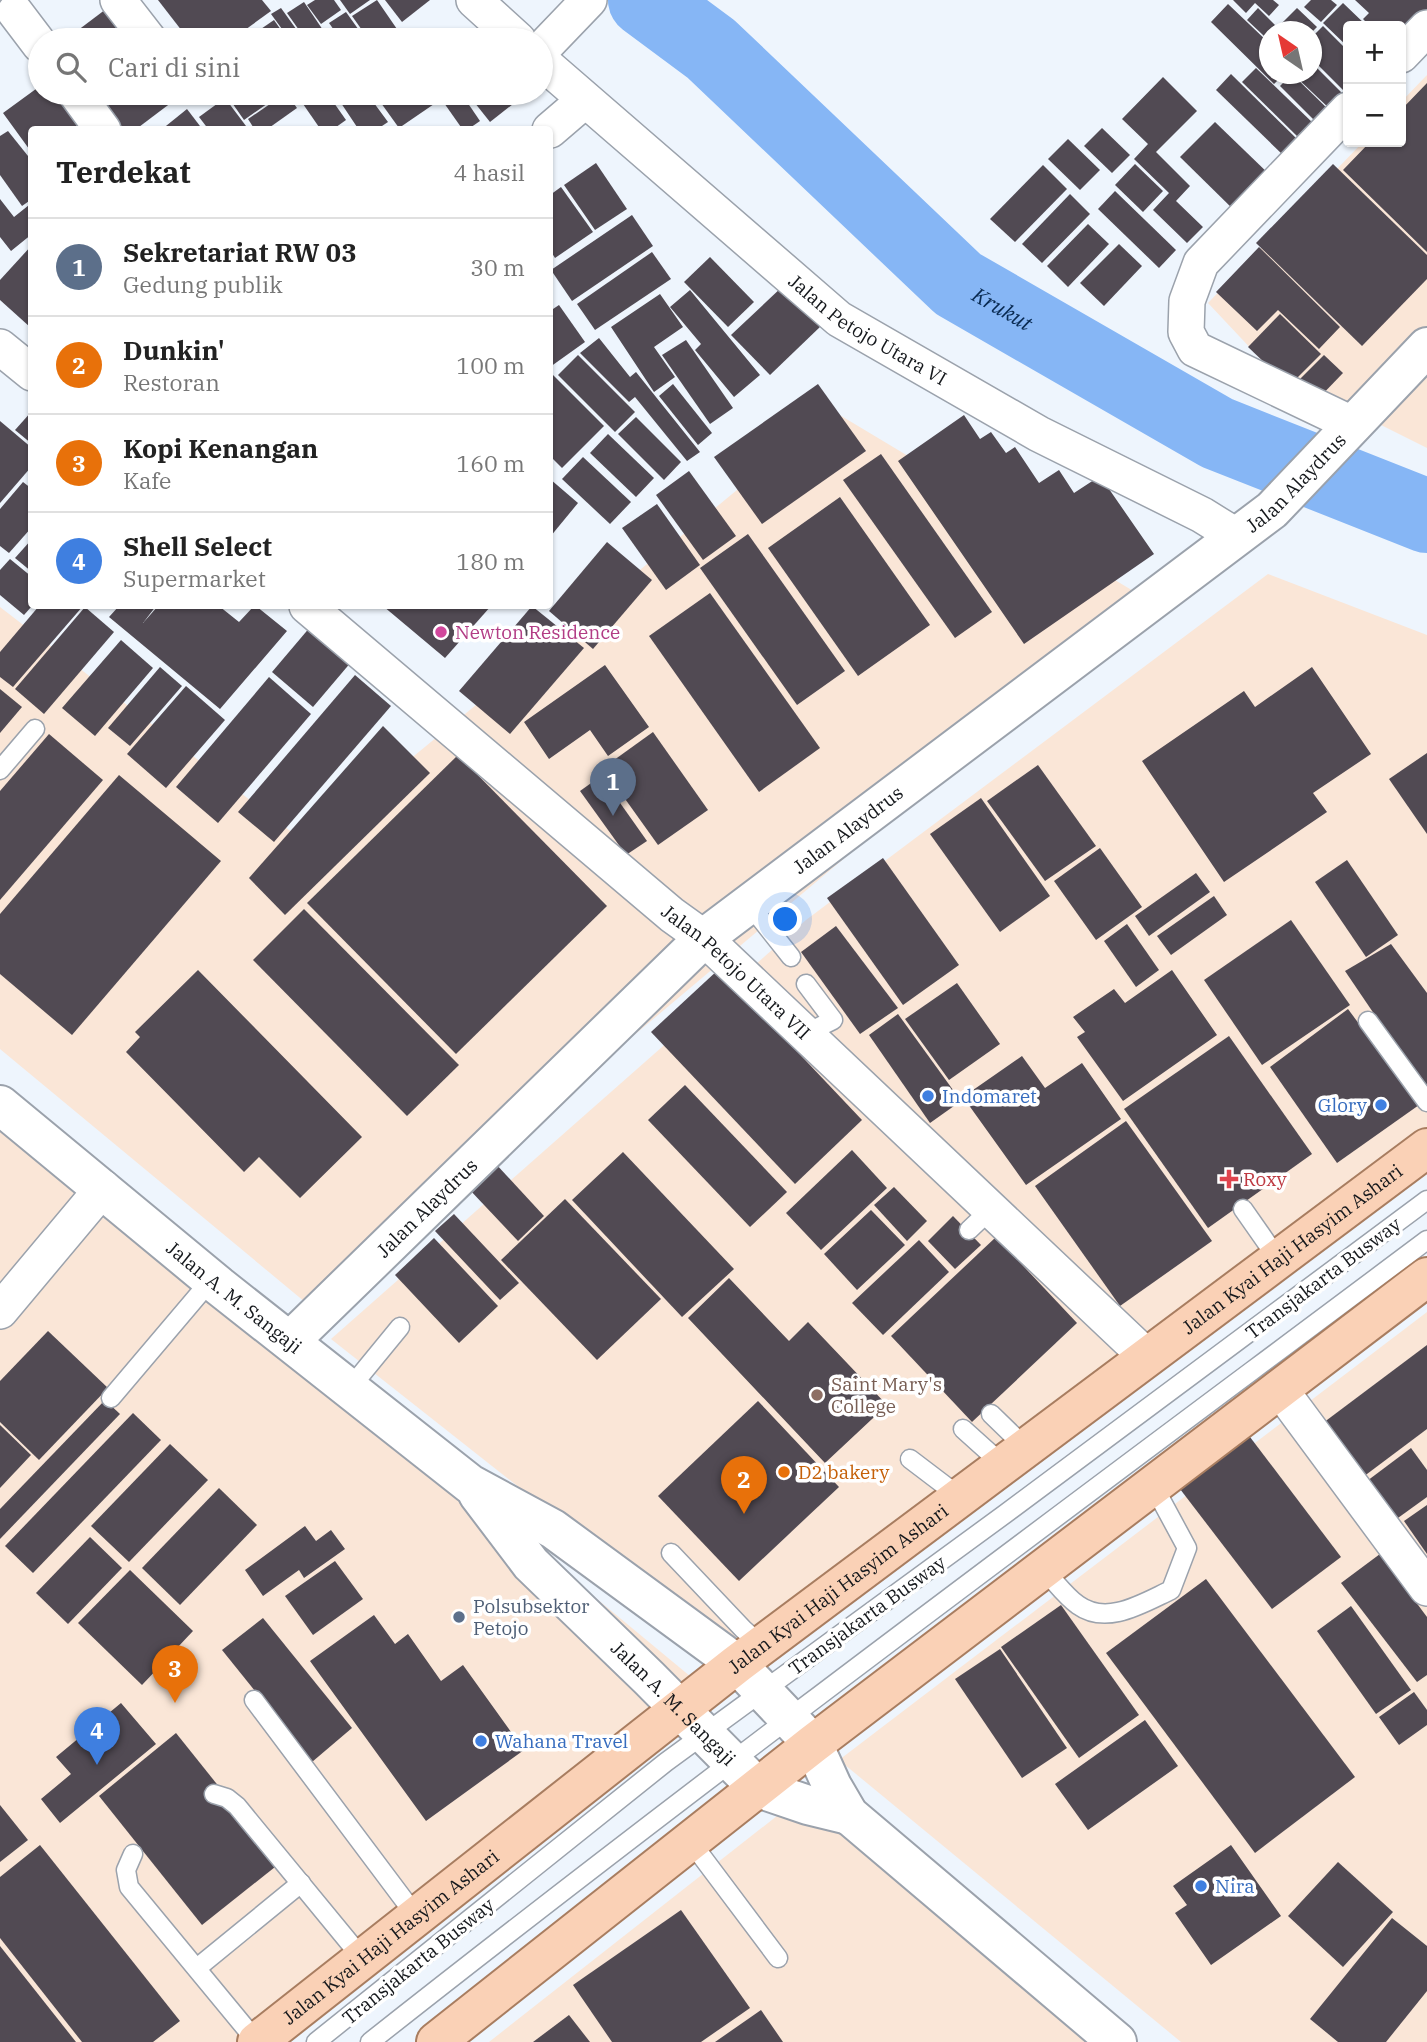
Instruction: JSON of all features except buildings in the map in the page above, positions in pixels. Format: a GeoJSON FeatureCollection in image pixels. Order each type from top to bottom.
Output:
{"type":"FeatureCollection","features":[{"type":"Feature","properties":{"kind":"main road","name":"Jalan Kyai Haji Hasyim Ashari"},"geometry":{"type":"LineString","coordinates":[[257,2042],[416,1916],[692,1722],[750,1655],[1427,1148]]}},
{"type":"Feature","properties":{"kind":"main road"},"geometry":{"type":"LineString","coordinates":[[436,2042],[758,1788],[788,1718],[1043,1569],[1427,1276]]}},
{"type":"Feature","properties":{"kind":"street"},"geometry":{"type":"LineString","coordinates":[[118,0],[140,28]]}},
{"type":"Feature","properties":{"kind":"street"},"geometry":{"type":"LineString","coordinates":[[474,0],[505,28]]}},
{"type":"Feature","properties":{"kind":"street"},"geometry":{"type":"LineString","coordinates":[[553,37],[589,0]]}},
{"type":"Feature","properties":{"kind":"street"},"geometry":{"type":"LineString","coordinates":[[14,12],[28,30]]}},
{"type":"Feature","properties":{"kind":"street"},"geometry":{"type":"LineString","coordinates":[[1406,50],[1427,27]]}},
{"type":"Feature","properties":{"kind":"street","name":"Jalan Petojo Utara VI"},"geometry":{"type":"LineString","coordinates":[[553,71],[839,319],[1039,434],[1202,516],[1236,536]]}},
{"type":"Feature","properties":{"kind":"street"},"geometry":{"type":"LineString","coordinates":[[553,128],[586,100]]}},
{"type":"Feature","properties":{"kind":"street"},"geometry":{"type":"LineString","coordinates":[[85,105],[100,126]]}},
{"type":"Feature","properties":{"kind":"street"},"geometry":{"type":"LineString","coordinates":[[1343,115],[1201,263],[1187,301],[1186,332],[1195,349],[1350,430]]}},
{"type":"Feature","properties":{"kind":"street"},"geometry":{"type":"LineString","coordinates":[[0,347],[28,370]]}},
{"type":"Feature","properties":{"kind":"street","name":"Jalan Alaydrus"},"geometry":{"type":"LineString","coordinates":[[290,1340],[704,938],[1272,510],[1427,348]]}},
{"type":"Feature","properties":{"kind":"street","name":"Jalan Petojo Utara VII"},"geometry":{"type":"LineString","coordinates":[[324,615],[672,915],[704,938],[805,1034],[980,1219],[1147,1357]]}},
{"type":"Feature","properties":{"kind":"street","name":"Jalan A. M. Sangaji"},"geometry":{"type":"LineString","coordinates":[[3,1114],[103,1188],[211,1280],[471,1484],[553,1529],[750,1655],[849,1815],[1116,2042]]}},
{"type":"Feature","properties":{"kind":"street"},"geometry":{"type":"LineString","coordinates":[[0,1311],[103,1188]]}},
{"type":"Feature","properties":{"kind":"street"},"geometry":{"type":"LineString","coordinates":[[1279,1388],[1427,1588]]}},
{"type":"Feature","properties":{"kind":"street","name":"Jalan A. M. Sangaji"},"geometry":{"type":"LineString","coordinates":[[471,1484],[531,1564],[758,1788],[849,1815]]}},
{"type":"Feature","properties":{"kind":"lane"},"geometry":{"type":"LineString","coordinates":[[0,770],[35,729]]}},
{"type":"Feature","properties":{"kind":"lane"},"geometry":{"type":"LineString","coordinates":[[750,904],[791,957]]}},
{"type":"Feature","properties":{"kind":"lane"},"geometry":{"type":"LineString","coordinates":[[805,1034],[833,1020],[806,984]]}},
{"type":"Feature","properties":{"kind":"lane"},"geometry":{"type":"LineString","coordinates":[[1368,1021],[1427,1102]]}},
{"type":"Feature","properties":{"kind":"lane","name":"Transjakarta Busway"},"geometry":{"type":"LineString","coordinates":[[316,2042],[655,1770],[692,1722],[788,1718],[1427,1200]]}},
{"type":"Feature","properties":{"kind":"lane"},"geometry":{"type":"LineString","coordinates":[[1243,1209],[1278,1259]]}},
{"type":"Feature","properties":{"kind":"lane","name":"Transjakarta Busway"},"geometry":{"type":"LineString","coordinates":[[370,2042],[788,1718],[1427,1240]]}},
{"type":"Feature","properties":{"kind":"lane"},"geometry":{"type":"LineString","coordinates":[[111,1398],[211,1280]]}},
{"type":"Feature","properties":{"kind":"lane"},"geometry":{"type":"LineString","coordinates":[[350,1388],[400,1327]]}},
{"type":"Feature","properties":{"kind":"lane"},"geometry":{"type":"LineString","coordinates":[[991,1414],[1014,1456]]}},
{"type":"Feature","properties":{"kind":"lane"},"geometry":{"type":"LineString","coordinates":[[963,1429],[1014,1456]]}},
{"type":"Feature","properties":{"kind":"lane"},"geometry":{"type":"LineString","coordinates":[[910,1459],[960,1497]]}},
{"type":"Feature","properties":{"kind":"lane"},"geometry":{"type":"LineString","coordinates":[[1043,1569],[1076,1604],[1090,1612],[1123,1613],[1171,1590],[1187,1548],[1153,1485]]}},
{"type":"Feature","properties":{"kind":"lane"},"geometry":{"type":"LineString","coordinates":[[671,1553],[743,1629],[750,1655]]}},
{"type":"Feature","properties":{"kind":"lane"},"geometry":{"type":"LineString","coordinates":[[254,1700],[416,1916]]}},
{"type":"Feature","properties":{"kind":"lane"},"geometry":{"type":"LineString","coordinates":[[214,1794],[227,1798],[237,1806],[362,1958]]}},
{"type":"Feature","properties":{"kind":"lane"},"geometry":{"type":"LineString","coordinates":[[691,1842],[778,1958]]}},
{"type":"Feature","properties":{"kind":"lane"},"geometry":{"type":"LineString","coordinates":[[133,1854],[126,1870],[129,1887],[257,2042]]}},
{"type":"Feature","properties":{"kind":"lane"},"geometry":{"type":"LineString","coordinates":[[197,1968],[301,1883]]}},
{"type":"Feature","properties":{"kind":"shaded area"},"geometry":{"type":"Polygon","coordinates":[[[1427,75],[1427,448],[1271,370],[1208,303],[1358,147],[1406,147],[1406,97],[1427,75]]]}},
{"type":"Feature","properties":{"kind":"shaded area"},"geometry":{"type":"Polygon","coordinates":[[[833,411],[1150,601],[311,1307],[0,1049],[0,607],[307,844],[833,411]]]}},
{"type":"Feature","properties":{"kind":"shaded area"},"geometry":{"type":"Polygon","coordinates":[[[1268,574],[1427,635],[1427,1130],[724,1649],[331,1339],[806,920],[1268,574]]]}},
{"type":"Feature","properties":{"kind":"shaded area"},"geometry":{"type":"Polygon","coordinates":[[[0,1104],[714,1696],[281,2042],[0,2042],[0,1104]]]}},
{"type":"Feature","properties":{"kind":"shaded area"},"geometry":{"type":"Polygon","coordinates":[[[1427,1312],[1427,2042],[1181,2042],[839,1760],[1427,1312]]]}},
{"type":"Feature","properties":{"kind":"shaded area"},"geometry":{"type":"Polygon","coordinates":[[[801,1797],[1097,2042],[489,2042],[801,1797]]]}},
{"type":"Feature","properties":{"kind":"waterway","name":"Krukut"},"geometry":{"type":"LineString","coordinates":[[645,0],[711,49],[958,284],[1217,433],[1427,516]]}},
{"type":"Feature","properties":{"kind":"place","name":"Newton Residence"},"geometry":{"type":"Point","coordinates":[441,632]}},
{"type":"Feature","properties":{"kind":"place","name":"Sekretariat RW 03"},"geometry":{"type":"Point","coordinates":[613,816]}},
{"type":"Feature","properties":{"kind":"place","name":"Indomaret"},"geometry":{"type":"Point","coordinates":[928,1096]}},
{"type":"Feature","properties":{"kind":"place","name":"Glory"},"geometry":{"type":"Point","coordinates":[1381,1105]}},
{"type":"Feature","properties":{"kind":"place","name":"Roxy"},"geometry":{"type":"Point","coordinates":[1229,1179]}},
{"type":"Feature","properties":{"kind":"place","name":"Saint Mary's College"},"geometry":{"type":"Point","coordinates":[817,1395]}},
{"type":"Feature","properties":{"kind":"place","name":"D2 bakery"},"geometry":{"type":"Point","coordinates":[784,1472]}},
{"type":"Feature","properties":{"kind":"place","name":"Dunkin'"},"geometry":{"type":"Point","coordinates":[744,1514]}},
{"type":"Feature","properties":{"kind":"place","name":"Polsubsektor Petojo"},"geometry":{"type":"Point","coordinates":[459,1617]}},
{"type":"Feature","properties":{"kind":"place","name":"Kopi Kenangan"},"geometry":{"type":"Point","coordinates":[175,1703]}},
{"type":"Feature","properties":{"kind":"place","name":"Wahana Travel"},"geometry":{"type":"Point","coordinates":[481,1741]}},
{"type":"Feature","properties":{"kind":"place","name":"Shell Select"},"geometry":{"type":"Point","coordinates":[97,1765]}},
{"type":"Feature","properties":{"kind":"place","name":"Nira"},"geometry":{"type":"Point","coordinates":[1201,1886]}}]}
